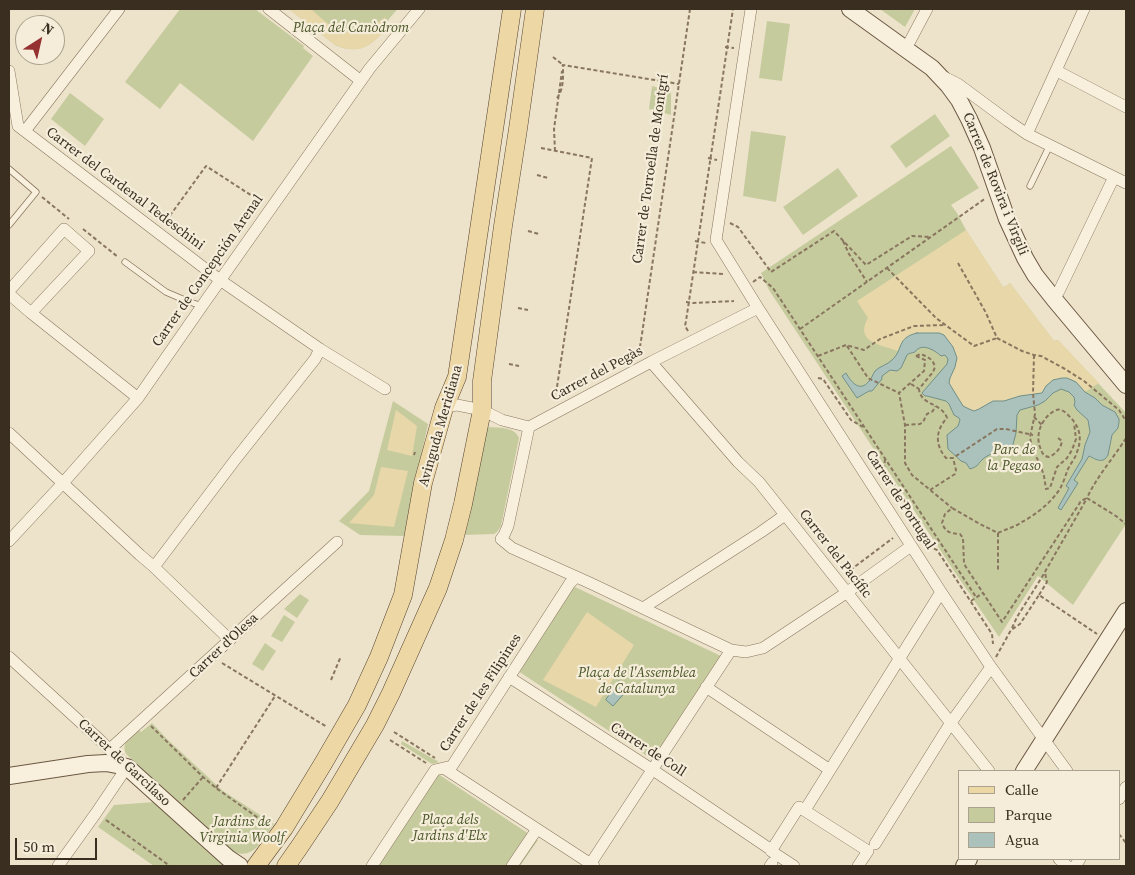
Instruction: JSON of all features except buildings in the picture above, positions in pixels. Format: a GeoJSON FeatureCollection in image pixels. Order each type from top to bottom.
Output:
{"type":"FeatureCollection","features":[{"type":"Feature","properties":{"kind":"main road","name":"Avinguda Meridiana"},"geometry":{"type":"LineString","coordinates":[[256,866],[284,828],[357,705],[379,657],[403,595],[423,483],[444,408],[457,377],[512,9]]}},
{"type":"Feature","properties":{"kind":"main road","name":"Avinguda Meridiana"},"geometry":{"type":"LineString","coordinates":[[286,866],[330,801],[392,693],[438,588],[454,540],[482,410],[483,371],[535,9]]}},
{"type":"Feature","properties":{"kind":"main road","name":"Carrer de Rovira i Virgili"},"geometry":{"type":"LineString","coordinates":[[850,9],[940,75],[959,100],[982,148],[1007,220],[1035,276],[1126,385]]}},
{"type":"Feature","properties":{"kind":"main road"},"geometry":{"type":"LineString","coordinates":[[1025,770],[1126,611]]}},
{"type":"Feature","properties":{"kind":"main road"},"geometry":{"type":"LineString","coordinates":[[9,776],[88,764],[106,763],[127,767]]}},
{"type":"Feature","properties":{"kind":"main road","name":"Carrer de Garcilaso"},"geometry":{"type":"LineString","coordinates":[[127,767],[228,858],[240,866]]}},
{"type":"Feature","properties":{"kind":"street"},"geometry":{"type":"LineString","coordinates":[[17,128],[120,9]]}},
{"type":"Feature","properties":{"kind":"street"},"geometry":{"type":"LineString","coordinates":[[269,9],[361,81]]}},
{"type":"Feature","properties":{"kind":"street","name":"Carrer de Concepción Arenal"},"geometry":{"type":"LineString","coordinates":[[9,541],[138,398],[370,68],[420,9]]}},
{"type":"Feature","properties":{"kind":"street","name":"Carrer de Portugal"},"geometry":{"type":"LineString","coordinates":[[751,9],[716,240],[941,592],[991,667],[1067,770]]}},
{"type":"Feature","properties":{"kind":"street"},"geometry":{"type":"LineString","coordinates":[[907,50],[927,9]]}},
{"type":"Feature","properties":{"kind":"street"},"geometry":{"type":"LineString","coordinates":[[1027,134],[1084,9]]}},
{"type":"Feature","properties":{"kind":"street"},"geometry":{"type":"LineString","coordinates":[[9,71],[17,128]]}},
{"type":"Feature","properties":{"kind":"street"},"geometry":{"type":"LineString","coordinates":[[1056,71],[1126,107]]}},
{"type":"Feature","properties":{"kind":"street"},"geometry":{"type":"LineString","coordinates":[[940,75],[958,84],[1027,134],[1126,183]]}},
{"type":"Feature","properties":{"kind":"street","name":"Carrer del Cardenal Tedeschini"},"geometry":{"type":"LineString","coordinates":[[17,128],[220,280],[320,349],[385,389]]}},
{"type":"Feature","properties":{"kind":"street"},"geometry":{"type":"LineString","coordinates":[[1054,300],[1114,177]]}},
{"type":"Feature","properties":{"kind":"street"},"geometry":{"type":"LineString","coordinates":[[31,313],[89,251],[64,229],[9,292],[31,313],[138,398]]}},
{"type":"Feature","properties":{"kind":"street","name":"Carrer del Pegàs"},"geometry":{"type":"LineString","coordinates":[[529,427],[647,358],[758,308]]}},
{"type":"Feature","properties":{"kind":"street"},"geometry":{"type":"LineString","coordinates":[[153,566],[315,359],[320,349]]}},
{"type":"Feature","properties":{"kind":"street","name":"Carrer del Pacífic"},"geometry":{"type":"LineString","coordinates":[[647,358],[738,462],[759,482],[988,770]]}},
{"type":"Feature","properties":{"kind":"street"},"geometry":{"type":"LineString","coordinates":[[444,408],[457,405],[482,410],[502,420],[529,427],[508,526],[501,539],[512,548],[731,650],[746,652],[763,648],[846,593],[911,546]]}},
{"type":"Feature","properties":{"kind":"street"},"geometry":{"type":"LineString","coordinates":[[9,432],[230,640]]}},
{"type":"Feature","properties":{"kind":"street"},"geometry":{"type":"LineString","coordinates":[[643,608],[785,515]]}},
{"type":"Feature","properties":{"kind":"street","name":"Carrer d'Olesa"},"geometry":{"type":"LineString","coordinates":[[110,749],[337,542]]}},
{"type":"Feature","properties":{"kind":"street","name":"Carrer de les Filipines"},"geometry":{"type":"LineString","coordinates":[[372,866],[435,770],[443,765],[452,766],[576,577]]}},
{"type":"Feature","properties":{"kind":"street"},"geometry":{"type":"LineString","coordinates":[[805,810],[941,592]]}},
{"type":"Feature","properties":{"kind":"street"},"geometry":{"type":"LineString","coordinates":[[443,765],[591,866],[731,650]]}},
{"type":"Feature","properties":{"kind":"street","name":"Carrer de Garcilaso"},"geometry":{"type":"LineString","coordinates":[[9,657],[110,749],[127,767]]}},
{"type":"Feature","properties":{"kind":"street"},"geometry":{"type":"LineString","coordinates":[[875,844],[950,724],[991,667]]}},
{"type":"Feature","properties":{"kind":"street","name":"Carrer de Coll"},"geometry":{"type":"LineString","coordinates":[[509,677],[653,770],[770,849]]}},
{"type":"Feature","properties":{"kind":"street"},"geometry":{"type":"LineString","coordinates":[[706,687],[830,770]]}},
{"type":"Feature","properties":{"kind":"street"},"geometry":{"type":"LineString","coordinates":[[58,866],[127,767]]}},
{"type":"Feature","properties":{"kind":"street"},"geometry":{"type":"LineString","coordinates":[[794,866],[771,851],[799,807],[868,851],[858,866]]}},
{"type":"Feature","properties":{"kind":"street"},"geometry":{"type":"LineString","coordinates":[[512,866],[537,829]]}},
{"type":"Feature","properties":{"kind":"lane"},"geometry":{"type":"LineString","coordinates":[[1030,186],[1050,145]]}},
{"type":"Feature","properties":{"kind":"lane"},"geometry":{"type":"LineString","coordinates":[[9,169],[36,192],[9,225]]}},
{"type":"Feature","properties":{"kind":"lane"},"geometry":{"type":"LineString","coordinates":[[125,262],[166,292],[202,306]]}},
{"type":"Feature","properties":{"kind":"path","name":"Carrer de Torroella de Montgrí"},"geometry":{"type":"LineString","coordinates":[[647,358],[640,347],[687,41],[690,9]]}},
{"type":"Feature","properties":{"kind":"path"},"geometry":{"type":"LineString","coordinates":[[688,331],[686,321],[688,302],[733,9]]}},
{"type":"Feature","properties":{"kind":"path"},"geometry":{"type":"LineString","coordinates":[[732,17],[737,18]]}},
{"type":"Feature","properties":{"kind":"path"},"geometry":{"type":"LineString","coordinates":[[726,47],[732,48]]}},
{"type":"Feature","properties":{"kind":"path"},"geometry":{"type":"LineString","coordinates":[[553,57],[562,65],[679,84]]}},
{"type":"Feature","properties":{"kind":"path"},"geometry":{"type":"LineString","coordinates":[[557,98],[561,93],[563,80],[562,65]]}},
{"type":"Feature","properties":{"kind":"path"},"geometry":{"type":"LineString","coordinates":[[555,151],[554,130],[562,65]]}},
{"type":"Feature","properties":{"kind":"path"},"geometry":{"type":"LineString","coordinates":[[717,104],[723,105]]}},
{"type":"Feature","properties":{"kind":"path"},"geometry":{"type":"LineString","coordinates":[[541,148],[592,158],[577,242],[568,317],[557,374],[555,400]]}},
{"type":"Feature","properties":{"kind":"path"},"geometry":{"type":"LineString","coordinates":[[709,158],[715,160]]}},
{"type":"Feature","properties":{"kind":"path"},"geometry":{"type":"LineString","coordinates":[[166,222],[206,166],[260,202]]}},
{"type":"Feature","properties":{"kind":"path"},"geometry":{"type":"LineString","coordinates":[[537,175],[548,178]]}},
{"type":"Feature","properties":{"kind":"path"},"geometry":{"type":"LineString","coordinates":[[706,189],[713,190]]}},
{"type":"Feature","properties":{"kind":"path"},"geometry":{"type":"LineString","coordinates":[[800,330],[990,195]]}},
{"type":"Feature","properties":{"kind":"path"},"geometry":{"type":"LineString","coordinates":[[702,214],[707,214]]}},
{"type":"Feature","properties":{"kind":"path"},"geometry":{"type":"LineString","coordinates":[[729,223],[738,227],[771,272],[834,231],[866,265],[912,236],[931,237]]}},
{"type":"Feature","properties":{"kind":"path"},"geometry":{"type":"LineString","coordinates":[[528,231],[539,234]]}},
{"type":"Feature","properties":{"kind":"path"},"geometry":{"type":"LineString","coordinates":[[842,239],[867,282]]}},
{"type":"Feature","properties":{"kind":"path"},"geometry":{"type":"LineString","coordinates":[[697,241],[702,242]]}},
{"type":"Feature","properties":{"kind":"path"},"geometry":{"type":"LineString","coordinates":[[958,263],[986,313],[997,338],[1022,351],[1041,356],[1084,381],[1119,410],[1126,421]]}},
{"type":"Feature","properties":{"kind":"path"},"geometry":{"type":"LineString","coordinates":[[887,268],[936,318],[974,346],[997,338]]}},
{"type":"Feature","properties":{"kind":"path"},"geometry":{"type":"LineString","coordinates":[[693,272],[725,274]]}},
{"type":"Feature","properties":{"kind":"path"},"geometry":{"type":"LineString","coordinates":[[754,282],[760,278],[773,288],[976,597]]}},
{"type":"Feature","properties":{"kind":"path"},"geometry":{"type":"LineString","coordinates":[[688,302],[734,301]]}},
{"type":"Feature","properties":{"kind":"path"},"geometry":{"type":"LineString","coordinates":[[518,308],[528,310]]}},
{"type":"Feature","properties":{"kind":"path"},"geometry":{"type":"LineString","coordinates":[[564,316],[568,317]]}},
{"type":"Feature","properties":{"kind":"path"},"geometry":{"type":"LineString","coordinates":[[818,356],[846,345],[864,350],[880,339],[914,326],[944,325]]}},
{"type":"Feature","properties":{"kind":"path"},"geometry":{"type":"LineString","coordinates":[[846,345],[868,378],[899,393]]}},
{"type":"Feature","properties":{"kind":"path"},"geometry":{"type":"LineString","coordinates":[[899,393],[924,371],[925,360],[916,356],[921,354],[928,357],[935,367],[919,389],[919,395],[935,405],[948,418],[941,424],[938,436],[940,451],[946,458],[953,458],[997,429],[1006,429],[1038,436]]}},
{"type":"Feature","properties":{"kind":"path"},"geometry":{"type":"LineString","coordinates":[[1034,355],[1034,415],[1030,437],[1032,449],[1044,476],[1046,489],[1050,488],[1057,467],[1067,458],[1072,450],[1076,439],[1074,420]]}},
{"type":"Feature","properties":{"kind":"path"},"geometry":{"type":"LineString","coordinates":[[509,364],[519,366]]}},
{"type":"Feature","properties":{"kind":"path"},"geometry":{"type":"LineString","coordinates":[[818,378],[823,379],[851,420],[865,428]]}},
{"type":"Feature","properties":{"kind":"path"},"geometry":{"type":"LineString","coordinates":[[911,384],[919,389]]}},
{"type":"Feature","properties":{"kind":"path"},"geometry":{"type":"LineString","coordinates":[[899,393],[905,425],[905,464],[912,475],[952,508],[998,533]]}},
{"type":"Feature","properties":{"kind":"path"},"geometry":{"type":"LineString","coordinates":[[905,425],[924,422],[927,414],[933,411],[935,405]]}},
{"type":"Feature","properties":{"kind":"path"},"geometry":{"type":"LineString","coordinates":[[998,533],[1022,522],[1046,505],[1059,492],[1077,453],[1080,436],[1079,429],[1074,420],[1063,410],[1057,409],[1047,416],[1038,436],[1041,451],[1047,457],[1055,454],[1060,447],[1062,440],[1058,438]]}},
{"type":"Feature","properties":{"kind":"path"},"geometry":{"type":"LineString","coordinates":[[1034,415],[1042,425]]}},
{"type":"Feature","properties":{"kind":"path"},"geometry":{"type":"LineString","coordinates":[[991,667],[1017,617],[1045,573],[1095,481],[1126,438]]}},
{"type":"Feature","properties":{"kind":"path"},"geometry":{"type":"LineString","coordinates":[[414,456],[415,452]]}},
{"type":"Feature","properties":{"kind":"path"},"geometry":{"type":"LineString","coordinates":[[930,490],[955,474],[953,458]]}},
{"type":"Feature","properties":{"kind":"path"},"geometry":{"type":"LineString","coordinates":[[885,459],[884,469],[922,528],[919,530]]}},
{"type":"Feature","properties":{"kind":"path"},"geometry":{"type":"LineString","coordinates":[[952,508],[945,514],[942,523],[944,530],[960,534],[963,538],[964,564],[1002,622],[1081,501],[1087,498]]}},
{"type":"Feature","properties":{"kind":"path"},"geometry":{"type":"LineString","coordinates":[[1087,498],[1126,524]]}},
{"type":"Feature","properties":{"kind":"path"},"geometry":{"type":"LineString","coordinates":[[998,533],[998,572]]}},
{"type":"Feature","properties":{"kind":"path"},"geometry":{"type":"LineString","coordinates":[[840,578],[896,536]]}},
{"type":"Feature","properties":{"kind":"path"},"geometry":{"type":"LineString","coordinates":[[928,546],[937,550],[992,634],[993,644]]}},
{"type":"Feature","properties":{"kind":"path"},"geometry":{"type":"LineString","coordinates":[[1011,630],[1020,624],[1046,584],[1045,573]]}},
{"type":"Feature","properties":{"kind":"path"},"geometry":{"type":"LineString","coordinates":[[970,601],[983,593]]}},
{"type":"Feature","properties":{"kind":"path"},"geometry":{"type":"LineString","coordinates":[[1039,595],[1107,640]]}},
{"type":"Feature","properties":{"kind":"path"},"geometry":{"type":"LineString","coordinates":[[331,680],[341,656]]}},
{"type":"Feature","properties":{"kind":"path"},"geometry":{"type":"LineString","coordinates":[[218,660],[340,736]]}},
{"type":"Feature","properties":{"kind":"path"},"geometry":{"type":"LineString","coordinates":[[216,788],[275,696]]}},
{"type":"Feature","properties":{"kind":"path"},"geometry":{"type":"LineString","coordinates":[[150,726],[203,778],[261,820]]}},
{"type":"Feature","properties":{"kind":"path"},"geometry":{"type":"LineString","coordinates":[[394,732],[443,765]]}},
{"type":"Feature","properties":{"kind":"path"},"geometry":{"type":"LineString","coordinates":[[390,740],[430,766]]}},
{"type":"Feature","properties":{"kind":"path"},"geometry":{"type":"LineString","coordinates":[[179,803],[203,778]]}},
{"type":"Feature","properties":{"kind":"path"},"geometry":{"type":"LineString","coordinates":[[106,820],[170,866]]}},
{"type":"Feature","properties":{"kind":"path"},"geometry":{"type":"LineString","coordinates":[[221,822],[228,826]]}},
{"type":"Feature","properties":{"kind":"green space"},"geometry":{"type":"Polygon","coordinates":[[[180,9],[255,9],[304,46],[303,48],[313,56],[253,141],[180,83],[160,109],[125,82],[180,9]]]}},
{"type":"Feature","properties":{"kind":"green space","name":"Plaça del Canòdrom"},"geometry":{"type":"Polygon","coordinates":[[[289,9],[398,9],[388,21],[386,30],[370,44],[359,49],[348,49],[335,45],[289,9]]]}},
{"type":"Feature","properties":{"kind":"green space"},"geometry":{"type":"Polygon","coordinates":[[[880,9],[915,9],[905,27],[880,9]]]}},
{"type":"Feature","properties":{"kind":"green space"},"geometry":{"type":"Polygon","coordinates":[[[767,21],[790,24],[782,81],[759,78],[767,21]]]}},
{"type":"Feature","properties":{"kind":"green space"},"geometry":{"type":"Polygon","coordinates":[[[652,86],[671,91],[671,115],[649,109],[652,86]]]}},
{"type":"Feature","properties":{"kind":"green space"},"geometry":{"type":"Polygon","coordinates":[[[70,93],[104,119],[85,146],[51,119],[70,93]]]}},
{"type":"Feature","properties":{"kind":"green space"},"geometry":{"type":"Polygon","coordinates":[[[935,114],[950,136],[906,168],[890,146],[935,114]]]}},
{"type":"Feature","properties":{"kind":"green space"},"geometry":{"type":"Polygon","coordinates":[[[751,131],[786,136],[776,202],[743,196],[751,131]]]}},
{"type":"Feature","properties":{"kind":"green space","name":"Parc de la Pegaso"},"geometry":{"type":"Polygon","coordinates":[[[951,146],[979,188],[951,205],[1003,287],[1010,283],[1054,341],[1058,340],[1126,413],[1126,524],[1073,605],[1038,576],[999,637],[769,290],[761,273],[951,146]]]}},
{"type":"Feature","properties":{"kind":"green space"},"geometry":{"type":"Polygon","coordinates":[[[838,168],[858,196],[803,235],[783,207],[838,168]]]}},
{"type":"Feature","properties":{"kind":"green space"},"geometry":{"type":"Polygon","coordinates":[[[393,401],[428,424],[404,536],[360,535],[339,521],[369,491],[393,401]]]}},
{"type":"Feature","properties":{"kind":"green space"},"geometry":{"type":"Polygon","coordinates":[[[486,427],[513,431],[519,438],[501,526],[494,534],[463,535],[486,427]]]}},
{"type":"Feature","properties":{"kind":"green space","name":"Plaça de l'Assemblea de Catalunya"},"geometry":{"type":"Polygon","coordinates":[[[575,587],[723,657],[653,760],[518,671],[575,587]]]}},
{"type":"Feature","properties":{"kind":"green space"},"geometry":{"type":"Polygon","coordinates":[[[300,594],[309,600],[297,618],[284,609],[300,594]]]}},
{"type":"Feature","properties":{"kind":"green space"},"geometry":{"type":"Polygon","coordinates":[[[284,615],[295,622],[282,642],[271,636],[284,615]]]}},
{"type":"Feature","properties":{"kind":"green space"},"geometry":{"type":"Polygon","coordinates":[[[265,643],[276,651],[263,671],[252,664],[265,643]]]}},
{"type":"Feature","properties":{"kind":"green space","name":"Jardins de Virginia Woolf"},"geometry":{"type":"Polygon","coordinates":[[[152,723],[223,791],[274,824],[257,847],[252,851],[240,854],[232,851],[126,754],[125,746],[127,740],[139,730],[141,732],[152,723]]]}},
{"type":"Feature","properties":{"kind":"green space"},"geometry":{"type":"Polygon","coordinates":[[[402,741],[439,762],[432,764],[401,744],[402,741]]]}},
{"type":"Feature","properties":{"kind":"green space","name":"Plaça dels Jardins d'Elx"},"geometry":{"type":"Polygon","coordinates":[[[438,774],[538,840],[520,866],[377,866],[438,774]]]}},
{"type":"Feature","properties":{"kind":"green space","name":"Jardins de Virginia Woolf"},"geometry":{"type":"Polygon","coordinates":[[[155,802],[226,866],[154,866],[98,827],[114,805],[155,802]]]}},
{"type":"Feature","properties":{"kind":"sand"},"geometry":{"type":"Polygon","coordinates":[[[289,9],[311,9],[333,27],[347,32],[361,31],[385,17],[386,29],[369,45],[363,48],[343,48],[335,45],[289,9]]]}},
{"type":"Feature","properties":{"kind":"sand"},"geometry":{"type":"Polygon","coordinates":[[[966,230],[1003,287],[1010,283],[1054,341],[1058,340],[1099,383],[1085,392],[1078,384],[1053,380],[1042,393],[990,402],[974,411],[963,406],[949,383],[957,358],[953,347],[944,335],[917,334],[911,336],[901,344],[898,351],[877,344],[867,337],[864,332],[868,318],[857,301],[966,230]]]}},
{"type":"Feature","properties":{"kind":"sand"},"geometry":{"type":"Polygon","coordinates":[[[396,410],[417,426],[412,456],[387,450],[396,410]]]}},
{"type":"Feature","properties":{"kind":"sand"},"geometry":{"type":"Polygon","coordinates":[[[381,467],[408,471],[394,527],[349,523],[374,495],[381,467]]]}},
{"type":"Feature","properties":{"kind":"sand"},"geometry":{"type":"Polygon","coordinates":[[[587,612],[634,645],[596,707],[543,680],[587,612]]]}},
{"type":"Feature","properties":{"kind":"water"},"geometry":{"type":"Polygon","coordinates":[[[917,333],[939,333],[944,335],[953,347],[957,358],[949,383],[963,406],[974,411],[993,401],[1004,401],[1020,396],[1042,393],[1053,380],[1067,378],[1076,382],[1085,392],[1115,412],[1119,422],[1118,428],[1112,435],[1108,455],[1104,460],[1097,460],[1089,456],[1074,480],[1078,483],[1061,510],[1058,508],[1069,488],[1066,486],[1082,459],[1090,432],[1088,420],[1077,410],[1074,405],[1074,397],[1069,392],[1061,389],[1038,405],[1020,410],[1017,415],[1016,433],[1011,452],[999,452],[989,455],[977,466],[970,469],[966,463],[948,449],[947,435],[958,426],[959,418],[954,415],[946,401],[925,396],[922,393],[947,364],[948,359],[945,355],[941,356],[923,347],[917,349],[915,352],[907,355],[901,368],[897,371],[890,370],[882,376],[882,379],[872,391],[857,398],[842,376],[846,373],[850,380],[859,386],[866,384],[875,371],[896,356],[906,338],[917,333]]]}},
{"type":"Feature","properties":{"kind":"water"},"geometry":{"type":"Polygon","coordinates":[[[619,681],[629,688],[613,706],[606,700],[619,681]]]}}]}
